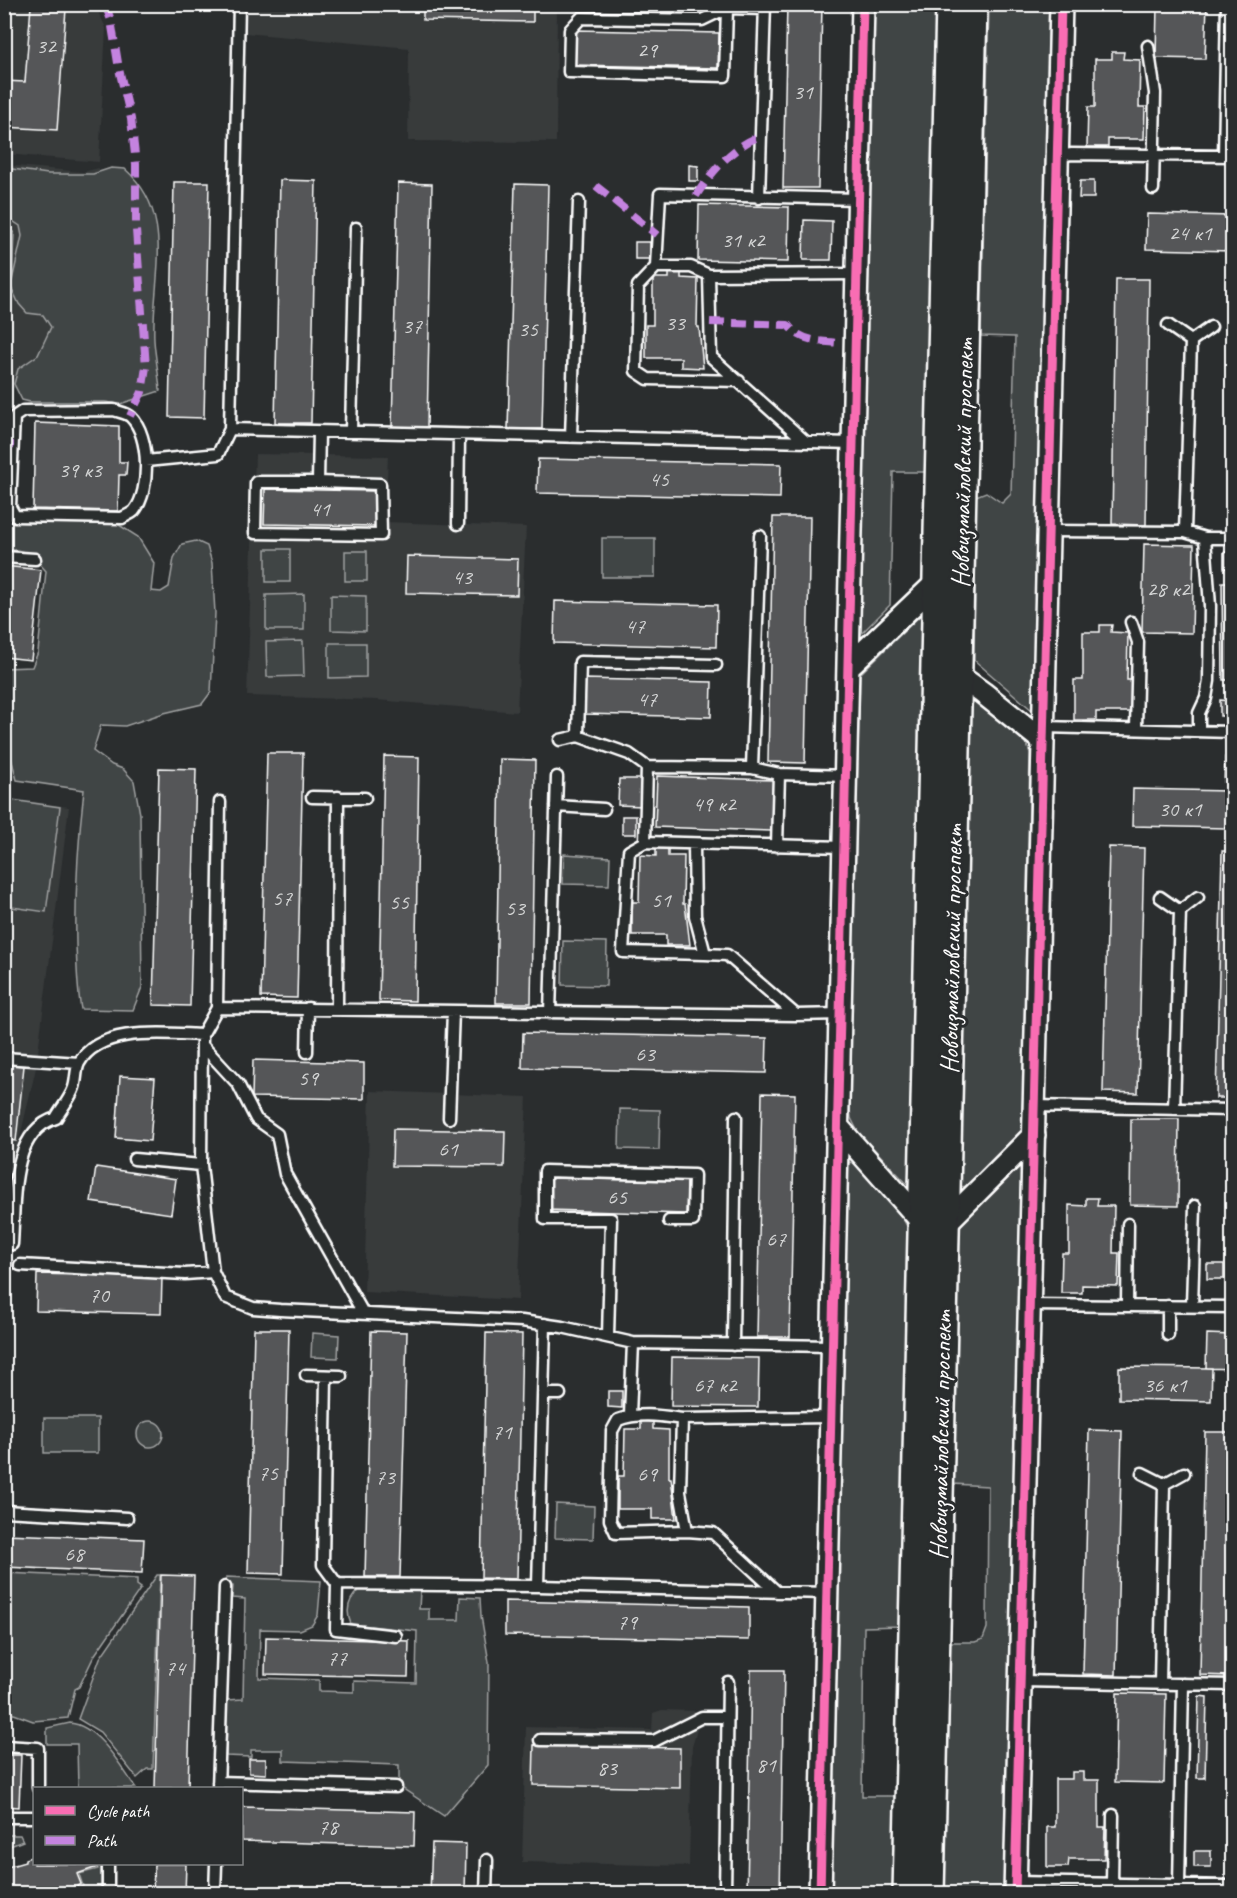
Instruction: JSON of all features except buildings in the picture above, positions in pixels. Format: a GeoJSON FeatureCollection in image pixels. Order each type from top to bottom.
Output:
{"type":"FeatureCollection","features":[{"type":"Feature","properties":{"kind":"street"},"geometry":{"type":"LineString","coordinates":[[820,1893],[863,4]]}},
{"type":"Feature","properties":{"kind":"street","name":"Новоизмайловский проспект"},"geometry":{"type":"LineString","coordinates":[[930,1893],[934,1224],[948,582],[950,4]]}},
{"type":"Feature","properties":{"kind":"street","name":"Новоизмайловский проспект"},"geometry":{"type":"LineString","coordinates":[[948,582],[973,4]]}},
{"type":"Feature","properties":{"kind":"street"},"geometry":{"type":"LineString","coordinates":[[1016,1888],[1061,4]]}},
{"type":"Feature","properties":{"kind":"street"},"geometry":{"type":"LineString","coordinates":[[848,667],[948,582]]}},
{"type":"Feature","properties":{"kind":"street"},"geometry":{"type":"LineString","coordinates":[[946,675],[983,693],[1043,734]]}},
{"type":"Feature","properties":{"kind":"street"},"geometry":{"type":"LineString","coordinates":[[838,1127],[934,1224],[1034,1135]]}},
{"type":"Feature","properties":{"kind":"street","name":"Новоизмайловский проспект"},"geometry":{"type":"LineString","coordinates":[[907,1893],[934,1224]]}},
{"type":"Feature","properties":{"kind":"lane"},"geometry":{"type":"LineString","coordinates":[[146,461],[199,458],[218,454],[230,429],[239,4]]}},
{"type":"Feature","properties":{"kind":"lane"},"geometry":{"type":"LineString","coordinates":[[1057,156],[1072,154],[1228,156],[1227,4]]}},
{"type":"Feature","properties":{"kind":"lane"},"geometry":{"type":"LineString","coordinates":[[727,8],[725,76],[569,72],[570,30],[581,18],[702,20],[727,8],[765,7],[759,198]]}},
{"type":"Feature","properties":{"kind":"lane"},"geometry":{"type":"LineString","coordinates":[[1148,46],[1155,93],[1153,189]]}},
{"type":"Feature","properties":{"kind":"lane"},"geometry":{"type":"LineString","coordinates":[[739,381],[648,379],[636,371],[638,286],[656,267],[660,195],[858,199]]}},
{"type":"Feature","properties":{"kind":"lane"},"geometry":{"type":"LineString","coordinates":[[571,437],[579,202]]}},
{"type":"Feature","properties":{"kind":"lane"},"geometry":{"type":"LineString","coordinates":[[351,431],[356,228]]}},
{"type":"Feature","properties":{"kind":"lane"},"geometry":{"type":"LineString","coordinates":[[656,267],[691,267],[709,275],[858,274]]}},
{"type":"Feature","properties":{"kind":"lane"},"geometry":{"type":"LineString","coordinates":[[709,275],[711,357],[805,441]]}},
{"type":"Feature","properties":{"kind":"lane"},"geometry":{"type":"LineString","coordinates":[[1168,325],[1191,341]]}},
{"type":"Feature","properties":{"kind":"lane"},"geometry":{"type":"LineString","coordinates":[[1191,341],[1211,327]]}},
{"type":"Feature","properties":{"kind":"lane"},"geometry":{"type":"LineString","coordinates":[[1185,532],[1191,341]]}},
{"type":"Feature","properties":{"kind":"lane"},"geometry":{"type":"LineString","coordinates":[[114,410],[130,416],[144,440],[146,461],[140,499],[134,512],[122,518],[15,516],[10,507],[14,417],[23,411],[114,410]]}},
{"type":"Feature","properties":{"kind":"lane"},"geometry":{"type":"LineString","coordinates":[[230,429],[854,443]]}},
{"type":"Feature","properties":{"kind":"lane"},"geometry":{"type":"LineString","coordinates":[[318,482],[319,432]]}},
{"type":"Feature","properties":{"kind":"lane"},"geometry":{"type":"LineString","coordinates":[[458,524],[459,435]]}},
{"type":"Feature","properties":{"kind":"lane"},"geometry":{"type":"LineString","coordinates":[[256,482],[318,482],[380,484],[381,535],[255,533],[256,482]]}},
{"type":"Feature","properties":{"kind":"lane"},"geometry":{"type":"LineString","coordinates":[[1048,531],[1185,532],[1205,538],[1233,538]]}},
{"type":"Feature","properties":{"kind":"lane"},"geometry":{"type":"LineString","coordinates":[[752,768],[760,536]]}},
{"type":"Feature","properties":{"kind":"lane"},"geometry":{"type":"LineString","coordinates":[[1199,731],[1199,713],[1206,698],[1209,681],[1210,606],[1205,538]]}},
{"type":"Feature","properties":{"kind":"lane"},"geometry":{"type":"LineString","coordinates":[[4,557],[35,559]]}},
{"type":"Feature","properties":{"kind":"lane"},"geometry":{"type":"LineString","coordinates":[[1131,622],[1138,642],[1136,729]]}},
{"type":"Feature","properties":{"kind":"lane"},"geometry":{"type":"LineString","coordinates":[[578,736],[580,662],[716,665]]}},
{"type":"Feature","properties":{"kind":"lane"},"geometry":{"type":"LineString","coordinates":[[1043,734],[1136,729],[1233,732]]}},
{"type":"Feature","properties":{"kind":"lane"},"geometry":{"type":"LineString","coordinates":[[560,740],[578,736],[629,754],[647,767],[752,768],[779,774],[847,776]]}},
{"type":"Feature","properties":{"kind":"lane"},"geometry":{"type":"LineString","coordinates":[[645,842],[647,767]]}},
{"type":"Feature","properties":{"kind":"lane"},"geometry":{"type":"LineString","coordinates":[[777,846],[779,774]]}},
{"type":"Feature","properties":{"kind":"lane"},"geometry":{"type":"LineString","coordinates":[[550,1012],[556,777]]}},
{"type":"Feature","properties":{"kind":"lane"},"geometry":{"type":"LineString","coordinates":[[312,797],[365,798]]}},
{"type":"Feature","properties":{"kind":"lane"},"geometry":{"type":"LineString","coordinates":[[337,1008],[338,797]]}},
{"type":"Feature","properties":{"kind":"lane"},"geometry":{"type":"LineString","coordinates":[[220,802],[217,1008],[202,1040],[201,1165],[213,1272],[225,1297],[253,1308],[512,1320],[544,1324],[633,1343],[833,1346]]}},
{"type":"Feature","properties":{"kind":"lane"},"geometry":{"type":"LineString","coordinates":[[556,806],[604,809]]}},
{"type":"Feature","properties":{"kind":"lane"},"geometry":{"type":"LineString","coordinates":[[796,1015],[727,955],[623,952],[629,852],[645,842],[844,847]]}},
{"type":"Feature","properties":{"kind":"lane"},"geometry":{"type":"LineString","coordinates":[[694,844],[695,916],[705,954]]}},
{"type":"Feature","properties":{"kind":"lane"},"geometry":{"type":"LineString","coordinates":[[1160,897],[1180,911]]}},
{"type":"Feature","properties":{"kind":"lane"},"geometry":{"type":"LineString","coordinates":[[1180,911],[1198,897]]}},
{"type":"Feature","properties":{"kind":"lane"},"geometry":{"type":"LineString","coordinates":[[1174,1109],[1180,911]]}},
{"type":"Feature","properties":{"kind":"lane"},"geometry":{"type":"LineString","coordinates":[[217,1008],[841,1014]]}},
{"type":"Feature","properties":{"kind":"lane"},"geometry":{"type":"LineString","coordinates":[[307,1052],[308,1008]]}},
{"type":"Feature","properties":{"kind":"lane"},"geometry":{"type":"LineString","coordinates":[[449,1118],[453,1011]]}},
{"type":"Feature","properties":{"kind":"lane"},"geometry":{"type":"LineString","coordinates":[[4,1243],[12,1244],[20,1155],[30,1135],[46,1121],[56,1119],[74,1089],[79,1064],[89,1052],[104,1042],[139,1033],[202,1040],[238,1084],[256,1119],[277,1134],[285,1174],[363,1313]]}},
{"type":"Feature","properties":{"kind":"lane"},"geometry":{"type":"LineString","coordinates":[[4,1058],[79,1064]]}},
{"type":"Feature","properties":{"kind":"lane"},"geometry":{"type":"LineString","coordinates":[[1034,1106],[1233,1110]]}},
{"type":"Feature","properties":{"kind":"lane"},"geometry":{"type":"LineString","coordinates":[[733,1345],[736,1117]]}},
{"type":"Feature","properties":{"kind":"lane"},"geometry":{"type":"LineString","coordinates":[[134,1159],[201,1165]]}},
{"type":"Feature","properties":{"kind":"lane"},"geometry":{"type":"LineString","coordinates":[[608,1338],[611,1219],[545,1219],[545,1171],[694,1175],[693,1221],[669,1221]]}},
{"type":"Feature","properties":{"kind":"lane"},"geometry":{"type":"LineString","coordinates":[[1192,1306],[1195,1206]]}},
{"type":"Feature","properties":{"kind":"lane"},"geometry":{"type":"LineString","coordinates":[[1126,1306],[1128,1224]]}},
{"type":"Feature","properties":{"kind":"lane"},"geometry":{"type":"LineString","coordinates":[[20,1265],[185,1275],[213,1272]]}},
{"type":"Feature","properties":{"kind":"lane"},"geometry":{"type":"LineString","coordinates":[[1030,1305],[1233,1307]]}},
{"type":"Feature","properties":{"kind":"lane"},"geometry":{"type":"LineString","coordinates":[[1168,1306],[1168,1335]]}},
{"type":"Feature","properties":{"kind":"lane"},"geometry":{"type":"LineString","coordinates":[[538,1586],[544,1324]]}},
{"type":"Feature","properties":{"kind":"lane"},"geometry":{"type":"LineString","coordinates":[[630,1415],[633,1343]]}},
{"type":"Feature","properties":{"kind":"lane"},"geometry":{"type":"LineString","coordinates":[[306,1375],[341,1376]]}},
{"type":"Feature","properties":{"kind":"lane"},"geometry":{"type":"LineString","coordinates":[[326,1376],[324,1565],[337,1584],[336,1629],[396,1636]]}},
{"type":"Feature","properties":{"kind":"lane"},"geometry":{"type":"LineString","coordinates":[[543,1394],[560,1394]]}},
{"type":"Feature","properties":{"kind":"lane"},"geometry":{"type":"LineString","coordinates":[[777,1592],[713,1533],[687,1531],[616,1533],[610,1520],[612,1431],[618,1420],[630,1415],[682,1419],[830,1417]]}},
{"type":"Feature","properties":{"kind":"lane"},"geometry":{"type":"LineString","coordinates":[[682,1419],[680,1492],[687,1531]]}},
{"type":"Feature","properties":{"kind":"lane"},"geometry":{"type":"LineString","coordinates":[[1142,1473],[1164,1484]]}},
{"type":"Feature","properties":{"kind":"lane"},"geometry":{"type":"LineString","coordinates":[[1164,1484],[1184,1473]]}},
{"type":"Feature","properties":{"kind":"lane"},"geometry":{"type":"LineString","coordinates":[[1160,1684],[1164,1484]]}},
{"type":"Feature","properties":{"kind":"lane"},"geometry":{"type":"LineString","coordinates":[[4,1511],[127,1518]]}},
{"type":"Feature","properties":{"kind":"lane"},"geometry":{"type":"LineString","coordinates":[[337,1584],[827,1593]]}},
{"type":"Feature","properties":{"kind":"lane"},"geometry":{"type":"LineString","coordinates":[[225,1587],[218,1785],[396,1787]]}},
{"type":"Feature","properties":{"kind":"lane"},"geometry":{"type":"LineString","coordinates":[[1021,1681],[1233,1685]]}},
{"type":"Feature","properties":{"kind":"lane"},"geometry":{"type":"LineString","coordinates":[[725,1893],[728,1682]]}},
{"type":"Feature","properties":{"kind":"lane"},"geometry":{"type":"LineString","coordinates":[[1179,1885],[1182,1684]]}},
{"type":"Feature","properties":{"kind":"lane"},"geometry":{"type":"LineString","coordinates":[[540,1740],[654,1741],[702,1717],[727,1717]]}},
{"type":"Feature","properties":{"kind":"lane"},"geometry":{"type":"LineString","coordinates":[[4,1746],[38,1748],[38,1787]]}},
{"type":"Feature","properties":{"kind":"lane"},"geometry":{"type":"LineString","coordinates":[[1112,1884],[1113,1815]]}},
{"type":"Feature","properties":{"kind":"lane"},"geometry":{"type":"LineString","coordinates":[[4,1817],[33,1817]]}},
{"type":"Feature","properties":{"kind":"lane"},"geometry":{"type":"LineString","coordinates":[[486,1893],[487,1860]]}},
{"type":"Feature","properties":{"kind":"lane"},"geometry":{"type":"LineString","coordinates":[[108,1865],[108,1893]]}},
{"type":"Feature","properties":{"kind":"lane"},"geometry":{"type":"LineString","coordinates":[[215,1893],[216,1865]]}},
{"type":"Feature","properties":{"kind":"lane"},"geometry":{"type":"LineString","coordinates":[[1016,1888],[1112,1884],[1154,1889],[1179,1885],[1233,1886]]}},
{"type":"Feature","properties":{"kind":"shaded area"},"geometry":{"type":"Polygon","coordinates":[[[5,5],[95,5],[106,28],[99,162],[5,154],[5,5]]]}},
{"type":"Feature","properties":{"kind":"shaded area"},"geometry":{"type":"Polygon","coordinates":[[[246,5],[557,5],[556,142],[408,141],[409,48],[245,33],[246,5]]]}},
{"type":"Feature","properties":{"kind":"shaded area"},"geometry":{"type":"Polygon","coordinates":[[[873,5],[936,5],[927,472],[893,472],[890,605],[859,636],[873,5]]]}},
{"type":"Feature","properties":{"kind":"shaded area"},"geometry":{"type":"Polygon","coordinates":[[[989,5],[1049,5],[1033,711],[974,660],[976,496],[986,492],[1002,503],[1011,494],[1015,337],[981,336],[989,5]]]}},
{"type":"Feature","properties":{"kind":"shaded area"},"geometry":{"type":"Polygon","coordinates":[[[5,165],[83,172],[99,168],[102,392],[12,388],[5,489],[5,165]]]}},
{"type":"Feature","properties":{"kind":"shaded area"},"geometry":{"type":"Polygon","coordinates":[[[5,168],[48,174],[93,174],[111,168],[125,169],[141,187],[151,207],[157,228],[154,340],[160,391],[120,404],[22,400],[14,384],[18,369],[38,355],[51,327],[43,315],[27,313],[19,304],[12,289],[5,417],[5,232],[14,232],[12,281],[22,236],[20,226],[5,218],[5,168]]]}},
{"type":"Feature","properties":{"kind":"shaded area"},"geometry":{"type":"Polygon","coordinates":[[[255,454],[388,456],[385,522],[526,527],[517,712],[376,700],[247,696],[255,454]]]}},
{"type":"Feature","properties":{"kind":"shaded area"},"geometry":{"type":"Polygon","coordinates":[[[8,516],[45,521],[116,523],[138,537],[154,563],[151,591],[161,592],[169,587],[174,558],[182,544],[196,541],[207,546],[212,563],[215,613],[211,692],[202,704],[125,726],[101,725],[93,751],[112,765],[123,769],[134,781],[140,814],[142,987],[133,1010],[81,1009],[77,969],[76,905],[84,790],[17,780],[11,758],[5,753],[4,668],[32,667],[38,652],[46,571],[39,563],[39,556],[17,550],[5,550],[5,523],[8,516]]]}},
{"type":"Feature","properties":{"kind":"shaded area"},"geometry":{"type":"Polygon","coordinates":[[[602,538],[655,538],[655,577],[602,577],[602,538]]]}},
{"type":"Feature","properties":{"kind":"shaded area"},"geometry":{"type":"Polygon","coordinates":[[[266,549],[290,549],[290,582],[266,582],[266,549]]]}},
{"type":"Feature","properties":{"kind":"shaded area"},"geometry":{"type":"Polygon","coordinates":[[[345,551],[367,551],[367,581],[345,581],[345,551]]]}},
{"type":"Feature","properties":{"kind":"shaded area"},"geometry":{"type":"Polygon","coordinates":[[[304,594],[304,630],[266,630],[266,595],[304,594]]]}},
{"type":"Feature","properties":{"kind":"shaded area"},"geometry":{"type":"Polygon","coordinates":[[[331,595],[366,596],[366,631],[331,630],[331,595]]]}},
{"type":"Feature","properties":{"kind":"shaded area"},"geometry":{"type":"Polygon","coordinates":[[[925,611],[911,1188],[858,1132],[851,1118],[849,1101],[860,674],[925,611]]]}},
{"type":"Feature","properties":{"kind":"shaded area"},"geometry":{"type":"Polygon","coordinates":[[[303,641],[304,676],[267,677],[266,642],[303,641]]]}},
{"type":"Feature","properties":{"kind":"shaded area"},"geometry":{"type":"Polygon","coordinates":[[[329,643],[366,643],[366,677],[329,678],[329,643]]]}},
{"type":"Feature","properties":{"kind":"shaded area"},"geometry":{"type":"Polygon","coordinates":[[[978,700],[1027,745],[1030,753],[1022,1131],[968,1186],[960,1187],[969,708],[978,700]]]}},
{"type":"Feature","properties":{"kind":"shaded area"},"geometry":{"type":"Polygon","coordinates":[[[5,798],[69,807],[36,1068],[21,1133],[9,1170],[7,1193],[5,1193],[5,798]]]}},
{"type":"Feature","properties":{"kind":"shaded area"},"geometry":{"type":"Polygon","coordinates":[[[5,799],[60,807],[46,912],[5,906],[5,799]]]}},
{"type":"Feature","properties":{"kind":"shaded area"},"geometry":{"type":"Polygon","coordinates":[[[564,854],[610,857],[609,885],[563,884],[564,854]]]}},
{"type":"Feature","properties":{"kind":"shaded area"},"geometry":{"type":"Polygon","coordinates":[[[563,941],[607,942],[606,986],[562,985],[563,941]]]}},
{"type":"Feature","properties":{"kind":"shaded area"},"geometry":{"type":"Polygon","coordinates":[[[370,1091],[527,1097],[518,1300],[364,1292],[370,1091]]]}},
{"type":"Feature","properties":{"kind":"shaded area"},"geometry":{"type":"Polygon","coordinates":[[[620,1109],[660,1110],[659,1150],[619,1149],[620,1109]]]}},
{"type":"Feature","properties":{"kind":"shaded area"},"geometry":{"type":"Polygon","coordinates":[[[849,1162],[858,1164],[903,1219],[909,1230],[901,1626],[864,1627],[862,1796],[896,1796],[894,1893],[829,1894],[847,1166],[849,1162]]]}},
{"type":"Feature","properties":{"kind":"shaded area"},"geometry":{"type":"Polygon","coordinates":[[[1015,1167],[1020,1168],[1021,1171],[1005,1893],[944,1894],[950,1642],[975,1642],[983,1639],[987,1628],[988,1486],[953,1484],[959,1227],[1015,1167]]]}},
{"type":"Feature","properties":{"kind":"shaded area"},"geometry":{"type":"Polygon","coordinates":[[[312,1333],[339,1335],[338,1358],[311,1357],[312,1333]]]}},
{"type":"Feature","properties":{"kind":"shaded area"},"geometry":{"type":"Polygon","coordinates":[[[44,1418],[98,1418],[98,1453],[44,1453],[44,1418]]]}},
{"type":"Feature","properties":{"kind":"shaded area"},"geometry":{"type":"Polygon","coordinates":[[[150,1421],[159,1425],[163,1434],[159,1443],[150,1447],[141,1443],[137,1434],[141,1425],[150,1421]]]}},
{"type":"Feature","properties":{"kind":"shaded area"},"geometry":{"type":"Polygon","coordinates":[[[556,1504],[594,1506],[593,1539],[555,1538],[556,1504]]]}},
{"type":"Feature","properties":{"kind":"shaded area"},"geometry":{"type":"Polygon","coordinates":[[[5,1573],[137,1579],[137,1585],[141,1588],[94,1656],[79,1687],[75,1689],[68,1718],[33,1721],[14,1714],[5,1714],[5,1658],[9,1658],[9,1624],[5,1624],[5,1573]]]}},
{"type":"Feature","properties":{"kind":"shaded area"},"geometry":{"type":"Polygon","coordinates":[[[157,1575],[160,1575],[153,1769],[147,1769],[137,1778],[100,1732],[78,1719],[100,1658],[157,1575]]]}},
{"type":"Feature","properties":{"kind":"shaded area"},"geometry":{"type":"Polygon","coordinates":[[[226,1577],[321,1581],[318,1615],[312,1625],[300,1630],[260,1629],[259,1678],[319,1680],[319,1691],[354,1692],[354,1681],[416,1683],[417,1631],[351,1624],[348,1614],[349,1605],[360,1589],[420,1591],[419,1609],[429,1609],[429,1620],[459,1620],[460,1597],[480,1598],[489,1662],[488,1765],[444,1816],[399,1786],[399,1765],[283,1761],[283,1750],[251,1750],[251,1757],[226,1756],[227,1700],[243,1699],[245,1599],[232,1598],[233,1586],[228,1585],[226,1577]]]}},
{"type":"Feature","properties":{"kind":"shaded area"},"geometry":{"type":"Polygon","coordinates":[[[1224,1696],[1232,1697],[1232,1871],[1225,1871],[1224,1696]]]}},
{"type":"Feature","properties":{"kind":"shaded area"},"geometry":{"type":"Polygon","coordinates":[[[662,1710],[702,1713],[692,1747],[689,1866],[522,1862],[526,1727],[652,1730],[653,1713],[662,1710]]]}},
{"type":"Feature","properties":{"kind":"shaded area"},"geometry":{"type":"Polygon","coordinates":[[[70,1723],[90,1731],[100,1739],[135,1787],[78,1787],[77,1744],[47,1744],[47,1728],[70,1723]]]}},
{"type":"Feature","properties":{"kind":"shaded area"},"geometry":{"type":"Polygon","coordinates":[[[5,1835],[20,1835],[23,1841],[5,1848],[5,1835]]]}},
{"type":"Feature","properties":{"kind":"shaded area"},"geometry":{"type":"Polygon","coordinates":[[[97,1865],[101,1865],[101,1893],[81,1893],[79,1888],[83,1886],[79,1874],[98,1869],[97,1865]]]}},
{"type":"Feature","properties":{"kind":"marked path"},"geometry":{"type":"LineString","coordinates":[[105,4],[111,20],[119,69],[131,119],[136,164],[136,230],[146,367],[142,392],[130,416]]}},
{"type":"Feature","properties":{"kind":"marked path"},"geometry":{"type":"LineString","coordinates":[[696,196],[724,160],[751,140],[761,136]]}},
{"type":"Feature","properties":{"kind":"marked path"},"geometry":{"type":"LineString","coordinates":[[596,186],[657,235]]}},
{"type":"Feature","properties":{"kind":"marked path"},"geometry":{"type":"LineString","coordinates":[[710,322],[788,325],[805,338],[839,343]]}},
{"type":"Feature","properties":{"kind":"marked path"},"geometry":{"type":"LineString","coordinates":[[4,445],[14,445]]}},
{"type":"Feature","properties":{"kind":"cycle path"},"geometry":{"type":"LineString","coordinates":[[820,1894],[863,4]]}},
{"type":"Feature","properties":{"kind":"cycle path"},"geometry":{"type":"LineString","coordinates":[[1015,1894],[1061,4]]}}]}
